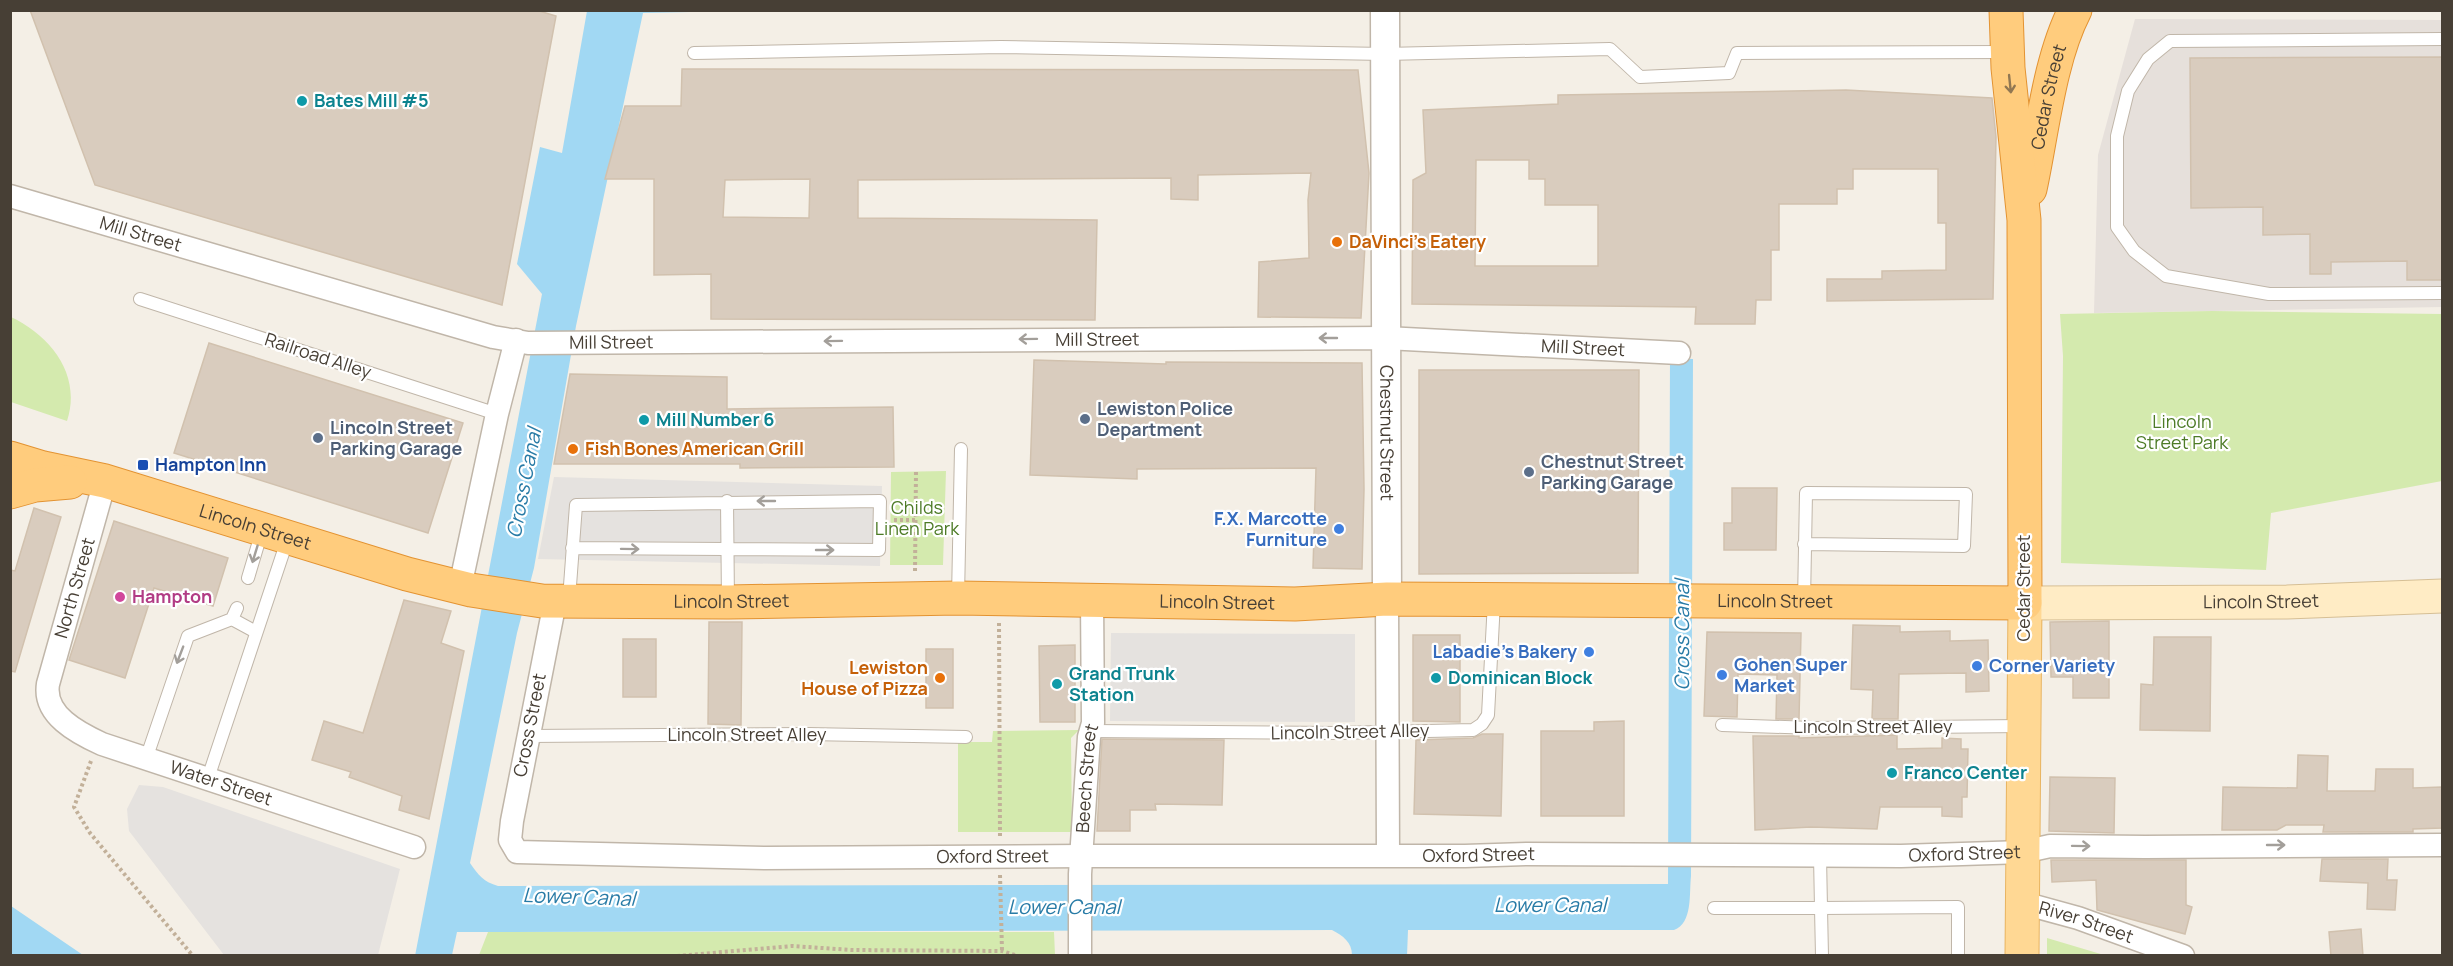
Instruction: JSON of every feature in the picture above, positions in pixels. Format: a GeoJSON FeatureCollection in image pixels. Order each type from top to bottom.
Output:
{"type":"FeatureCollection","features":[{"type":"Feature","properties":{"kind":"highway","name":"Cedar Street"},"geometry":{"type":"LineString","coordinates":[[2024,220],[2055,70],[2072,16]]}},
{"type":"Feature","properties":{"kind":"highway","name":"Cedar Street"},"geometry":{"type":"LineString","coordinates":[[2007,29],[2024,220],[2025,603]]}},
{"type":"Feature","properties":{"kind":"highway","name":"Lincoln Street"},"geometry":{"type":"LineString","coordinates":[[10,458],[43,468],[105,481],[407,574],[466,589],[555,602],[958,598],[1295,604],[1387,599],[2025,603]]}},
{"type":"Feature","properties":{"kind":"highway"},"geometry":{"type":"LineString","coordinates":[[10,492],[58,482],[105,481]]}},
{"type":"Feature","properties":{"kind":"main road","name":"Lincoln Street"},"geometry":{"type":"LineString","coordinates":[[2025,603],[2297,602],[2442,596]]}},
{"type":"Feature","properties":{"kind":"main road","name":"Cedar Street"},"geometry":{"type":"LineString","coordinates":[[2022,956],[2025,603]]}},
{"type":"Feature","properties":{"kind":"street","name":"Chestnut Street"},"geometry":{"type":"LineString","coordinates":[[1385,15],[1388,855]]}},
{"type":"Feature","properties":{"kind":"street","name":"Mill Street"},"geometry":{"type":"LineString","coordinates":[[10,196],[493,337],[522,342],[1386,338],[1679,353]]}},
{"type":"Feature","properties":{"kind":"street"},"geometry":{"type":"LineString","coordinates":[[466,589],[497,414],[522,342]]}},
{"type":"Feature","properties":{"kind":"street","name":"North Street"},"geometry":{"type":"LineString","coordinates":[[46,695],[105,481]]}},
{"type":"Feature","properties":{"kind":"street","name":"Beech Street"},"geometry":{"type":"LineString","coordinates":[[1080,945],[1081,865],[1091,731],[1092,600]]}},
{"type":"Feature","properties":{"kind":"street","name":"Cross Street"},"geometry":{"type":"LineString","coordinates":[[514,849],[510,840],[512,821],[555,602]]}},
{"type":"Feature","properties":{"kind":"street","name":"Water Street"},"geometry":{"type":"LineString","coordinates":[[46,695],[54,711],[70,725],[99,742],[414,847]]}},
{"type":"Feature","properties":{"kind":"street","name":"Oxford Street"},"geometry":{"type":"LineString","coordinates":[[514,849],[518,852],[765,858],[1000,857],[1081,865],[1214,857],[1820,856],[2024,852],[2050,846],[2442,845]]}},
{"type":"Feature","properties":{"kind":"street","name":"River Street"},"geometry":{"type":"LineString","coordinates":[[2023,903],[2078,918],[2183,956]]}},
{"type":"Feature","properties":{"kind":"lane"},"geometry":{"type":"LineString","coordinates":[[694,53],[1001,46],[1385,54],[1610,49],[1640,77],[1729,73],[1737,53],[2007,29]]}},
{"type":"Feature","properties":{"kind":"lane"},"geometry":{"type":"LineString","coordinates":[[2442,39],[2170,41],[2148,58],[2128,91],[2117,136],[2117,227],[2134,251],[2166,276],[2269,294],[2442,293]]}},
{"type":"Feature","properties":{"kind":"lane","name":"Railroad Alley"},"geometry":{"type":"LineString","coordinates":[[140,298],[497,414]]}},
{"type":"Feature","properties":{"kind":"lane"},"geometry":{"type":"LineString","coordinates":[[958,598],[961,449]]}},
{"type":"Feature","properties":{"kind":"lane"},"geometry":{"type":"LineString","coordinates":[[1804,543],[1964,546],[1966,494],[1806,493],[1804,543],[1804,603]]}},
{"type":"Feature","properties":{"kind":"lane"},"geometry":{"type":"LineString","coordinates":[[727,501],[728,602]]}},
{"type":"Feature","properties":{"kind":"lane"},"geometry":{"type":"LineString","coordinates":[[555,602],[572,548],[576,505],[727,501],[880,501],[879,550],[572,548]]}},
{"type":"Feature","properties":{"kind":"lane"},"geometry":{"type":"LineString","coordinates":[[248,578],[275,534]]}},
{"type":"Feature","properties":{"kind":"lane"},"geometry":{"type":"LineString","coordinates":[[208,778],[256,632],[275,534]]}},
{"type":"Feature","properties":{"kind":"lane","name":"Lincoln Street Alley"},"geometry":{"type":"LineString","coordinates":[[1091,731],[1337,733],[1473,730],[1482,724],[1488,715],[1494,601]]}},
{"type":"Feature","properties":{"kind":"lane"},"geometry":{"type":"LineString","coordinates":[[146,759],[180,653],[188,636],[235,613],[256,632]]}},
{"type":"Feature","properties":{"kind":"lane","name":"Lincoln Street Alley"},"geometry":{"type":"LineString","coordinates":[[1722,725],[1813,728],[2024,726]]}},
{"type":"Feature","properties":{"kind":"lane","name":"Lincoln Street Alley"},"geometry":{"type":"LineString","coordinates":[[528,736],[808,734],[966,737]]}},
{"type":"Feature","properties":{"kind":"lane"},"geometry":{"type":"LineString","coordinates":[[1820,856],[1822,956]]}},
{"type":"Feature","properties":{"kind":"lane"},"geometry":{"type":"LineString","coordinates":[[1713,908],[1958,907],[1958,956]]}},
{"type":"Feature","properties":{"kind":"path"},"geometry":{"type":"LineString","coordinates":[[915,571],[916,471]]}},
{"type":"Feature","properties":{"kind":"path"},"geometry":{"type":"LineString","coordinates":[[893,520],[915,520]]}},
{"type":"Feature","properties":{"kind":"path"},"geometry":{"type":"LineString","coordinates":[[999,599],[1002,951]]}},
{"type":"Feature","properties":{"kind":"path"},"geometry":{"type":"LineString","coordinates":[[99,742],[74,807],[90,833],[192,956]]}},
{"type":"Feature","properties":{"kind":"path"},"geometry":{"type":"LineString","coordinates":[[677,956],[792,946],[852,950],[1002,951],[1018,956]]}},
{"type":"Feature","properties":{"kind":"shaded area"},"geometry":{"type":"Polygon","coordinates":[[[2135,19],[2442,20],[2442,307],[2094,313],[2098,155],[2135,19]]]}},
{"type":"Feature","properties":{"kind":"shaded area"},"geometry":{"type":"Polygon","coordinates":[[[554,477],[882,486],[880,566],[538,559],[554,477]]]}},
{"type":"Feature","properties":{"kind":"shaded area"},"geometry":{"type":"Polygon","coordinates":[[[1111,633],[1355,634],[1355,722],[1110,721],[1111,633]]]}},
{"type":"Feature","properties":{"kind":"shaded area"},"geometry":{"type":"Polygon","coordinates":[[[139,785],[163,787],[400,869],[378,955],[224,955],[129,831],[127,809],[139,785]]]}},
{"type":"Feature","properties":{"kind":"green space","name":"Lincoln Street Park"},"geometry":{"type":"Polygon","coordinates":[[[2212,311],[2442,314],[2442,481],[2271,513],[2266,570],[2061,563],[2063,356],[2060,314],[2212,311]]]}},
{"type":"Feature","properties":{"kind":"green space"},"geometry":{"type":"Polygon","coordinates":[[[11,317],[39,335],[60,359],[70,388],[71,404],[67,421],[11,402],[11,317]]]}},
{"type":"Feature","properties":{"kind":"green space","name":"Childs Linen Park"},"geometry":{"type":"Polygon","coordinates":[[[946,471],[943,565],[890,565],[891,472],[946,471]]]}},
{"type":"Feature","properties":{"kind":"green space"},"geometry":{"type":"Polygon","coordinates":[[[1079,730],[1071,738],[1072,832],[958,832],[958,742],[992,742],[993,731],[1079,730]]]}},
{"type":"Feature","properties":{"kind":"green space"},"geometry":{"type":"Polygon","coordinates":[[[488,932],[1054,932],[1055,955],[479,955],[488,932]]]}},
{"type":"Feature","properties":{"kind":"green space"},"geometry":{"type":"Polygon","coordinates":[[[2047,938],[2104,955],[2047,955],[2047,938]]]}},
{"type":"Feature","properties":{"kind":"water"},"geometry":{"type":"Polygon","coordinates":[[[587,11],[738,11],[643,13],[576,326],[534,568],[517,633],[470,863],[482,878],[498,886],[1668,884],[1670,358],[1693,359],[1691,876],[1689,907],[1680,926],[1674,930],[1408,930],[1407,956],[1352,955],[1346,940],[1332,930],[457,932],[452,955],[415,956],[542,294],[517,264],[540,147],[562,153],[587,11]]]}},
{"type":"Feature","properties":{"kind":"water"},"geometry":{"type":"Polygon","coordinates":[[[11,906],[83,955],[11,955],[11,906]]]}},
{"type":"Feature","properties":{"kind":"building","name":"Bates Mill #5"},"geometry":{"type":"Polygon","coordinates":[[[30,10],[536,10],[556,16],[502,305],[95,185],[30,10]]]}},
{"type":"Feature","properties":{"kind":"building"},"geometry":{"type":"Polygon","coordinates":[[[2442,57],[2442,280],[2407,280],[2407,261],[2331,262],[2331,274],[2310,274],[2310,234],[2263,235],[2263,207],[2191,208],[2190,58],[2442,57]]]}},
{"type":"Feature","properties":{"kind":"building"},"geometry":{"type":"Polygon","coordinates":[[[682,69],[1358,70],[1369,173],[1361,318],[1258,317],[1259,262],[1309,258],[1308,200],[1311,173],[1198,175],[1198,200],[1171,199],[1171,178],[858,180],[858,218],[1097,220],[1095,320],[711,319],[711,274],[654,275],[654,179],[605,179],[625,106],[681,106],[682,69]],[[810,179],[725,180],[723,217],[809,218],[810,179]]]}},
{"type":"Feature","properties":{"kind":"building"},"geometry":{"type":"Polygon","coordinates":[[[1846,90],[1992,98],[1996,137],[1993,299],[1827,301],[1827,279],[1882,279],[1882,271],[1946,270],[1946,223],[1938,223],[1938,169],[1853,169],[1853,189],[1837,189],[1837,204],[1779,204],[1779,250],[1771,250],[1771,300],[1756,300],[1755,324],[1695,324],[1696,307],[1412,304],[1413,180],[1426,173],[1423,110],[1558,104],[1558,95],[1846,90]],[[1476,160],[1475,266],[1598,266],[1598,205],[1545,205],[1545,179],[1529,179],[1529,160],[1476,160]]]}},
{"type":"Feature","properties":{"kind":"building","name":"Lincoln Street Parking Garage"},"geometry":{"type":"Polygon","coordinates":[[[209,343],[463,423],[428,533],[174,453],[209,343]]]}},
{"type":"Feature","properties":{"kind":"building"},"geometry":{"type":"Polygon","coordinates":[[[1034,360],[1166,364],[1166,362],[1362,363],[1364,489],[1362,569],[1313,568],[1316,468],[1137,469],[1137,479],[1030,475],[1034,360]]]}},
{"type":"Feature","properties":{"kind":"building","name":"Chestnut Street Parking Garage"},"geometry":{"type":"Polygon","coordinates":[[[1419,370],[1639,370],[1638,573],[1419,574],[1419,370]]]}},
{"type":"Feature","properties":{"kind":"building"},"geometry":{"type":"Polygon","coordinates":[[[570,374],[727,377],[727,409],[893,407],[894,467],[740,468],[740,464],[554,464],[570,374]]]}},
{"type":"Feature","properties":{"kind":"building"},"geometry":{"type":"Polygon","coordinates":[[[1732,488],[1777,488],[1776,550],[1724,550],[1724,523],[1732,523],[1732,488]]]}},
{"type":"Feature","properties":{"kind":"building"},"geometry":{"type":"Polygon","coordinates":[[[34,508],[61,517],[15,672],[10,671],[10,570],[15,571],[34,508]]]}},
{"type":"Feature","properties":{"kind":"building","name":"Hampton"},"geometry":{"type":"Polygon","coordinates":[[[114,521],[228,558],[213,606],[154,588],[125,678],[69,660],[114,521]]]}},
{"type":"Feature","properties":{"kind":"building"},"geometry":{"type":"Polygon","coordinates":[[[404,600],[451,611],[441,643],[464,651],[429,819],[399,810],[402,796],[349,777],[351,772],[312,760],[324,721],[363,733],[404,600]]]}},
{"type":"Feature","properties":{"kind":"building"},"geometry":{"type":"Polygon","coordinates":[[[2109,621],[2109,698],[2073,698],[2073,677],[2051,677],[2050,622],[2109,621]]]}},
{"type":"Feature","properties":{"kind":"building"},"geometry":{"type":"Polygon","coordinates":[[[709,622],[742,622],[741,725],[708,724],[709,622]]]}},
{"type":"Feature","properties":{"kind":"building"},"geometry":{"type":"Polygon","coordinates":[[[1853,625],[1900,626],[1900,632],[1950,631],[1950,641],[1988,640],[1989,691],[1966,692],[1966,673],[1899,674],[1898,719],[1872,719],[1873,690],[1851,689],[1853,625]]]}},
{"type":"Feature","properties":{"kind":"building"},"geometry":{"type":"Polygon","coordinates":[[[1707,632],[1801,633],[1799,719],[1776,719],[1777,675],[1738,674],[1737,717],[1704,716],[1707,632]]]}},
{"type":"Feature","properties":{"kind":"building","name":"Dominican Block"},"geometry":{"type":"Polygon","coordinates":[[[1413,635],[1460,635],[1460,722],[1413,721],[1413,635]]]}},
{"type":"Feature","properties":{"kind":"building"},"geometry":{"type":"Polygon","coordinates":[[[2154,637],[2211,637],[2210,731],[2140,730],[2141,684],[2153,685],[2154,637]]]}},
{"type":"Feature","properties":{"kind":"building"},"geometry":{"type":"Polygon","coordinates":[[[623,639],[656,639],[656,697],[623,697],[623,639]]]}},
{"type":"Feature","properties":{"kind":"building","name":"Grand Trunk Station"},"geometry":{"type":"Polygon","coordinates":[[[1075,645],[1075,722],[1040,722],[1039,646],[1075,645]]]}},
{"type":"Feature","properties":{"kind":"building","name":"Lewiston House of Pizza"},"geometry":{"type":"Polygon","coordinates":[[[926,649],[953,649],[953,708],[926,708],[926,649]]]}},
{"type":"Feature","properties":{"kind":"building"},"geometry":{"type":"Polygon","coordinates":[[[1624,721],[1624,816],[1541,816],[1541,731],[1594,731],[1594,722],[1624,721]]]}},
{"type":"Feature","properties":{"kind":"building"},"geometry":{"type":"Polygon","coordinates":[[[1482,734],[1503,734],[1501,816],[1414,814],[1416,740],[1473,738],[1482,734]]]}},
{"type":"Feature","properties":{"kind":"building","name":"Franco Center"},"geometry":{"type":"Polygon","coordinates":[[[1897,735],[1897,749],[1942,748],[1942,738],[1961,739],[1961,749],[1968,749],[1967,797],[1962,797],[1962,817],[1942,816],[1942,807],[1880,807],[1877,829],[1811,827],[1755,830],[1753,736],[1799,736],[1799,738],[1897,735]]]}},
{"type":"Feature","properties":{"kind":"building"},"geometry":{"type":"Polygon","coordinates":[[[1102,739],[1224,740],[1222,805],[1155,804],[1156,810],[1130,810],[1130,831],[1097,831],[1102,739]]]}},
{"type":"Feature","properties":{"kind":"building"},"geometry":{"type":"Polygon","coordinates":[[[2298,755],[2328,756],[2327,791],[2375,791],[2376,769],[2413,769],[2413,788],[2442,787],[2442,828],[2413,829],[2413,832],[2323,832],[2324,825],[2286,825],[2277,830],[2222,830],[2223,787],[2297,788],[2298,755]]]}},
{"type":"Feature","properties":{"kind":"building"},"geometry":{"type":"Polygon","coordinates":[[[2050,777],[2115,778],[2114,833],[2049,831],[2050,777]]]}},
{"type":"Feature","properties":{"kind":"building"},"geometry":{"type":"Polygon","coordinates":[[[2322,859],[2388,859],[2387,880],[2397,880],[2395,910],[2367,909],[2368,883],[2320,881],[2322,859]]]}},
{"type":"Feature","properties":{"kind":"building"},"geometry":{"type":"Polygon","coordinates":[[[2051,860],[2186,860],[2186,905],[2192,907],[2185,934],[2097,910],[2096,880],[2052,882],[2051,860]]]}},
{"type":"Feature","properties":{"kind":"building"},"geometry":{"type":"Polygon","coordinates":[[[2361,929],[2363,956],[2331,956],[2329,932],[2361,929]]]}},
{"type":"Feature","properties":{"kind":"place","name":"Bates Mill #5"},"geometry":{"type":"Point","coordinates":[302,101]}},
{"type":"Feature","properties":{"kind":"place","name":"DaVinci's Eatery"},"geometry":{"type":"Point","coordinates":[1337,242]}},
{"type":"Feature","properties":{"kind":"place","name":"Lewiston Police Department"},"geometry":{"type":"Point","coordinates":[1085,419]}},
{"type":"Feature","properties":{"kind":"place","name":"Mill Number 6"},"geometry":{"type":"Point","coordinates":[644,420]}},
{"type":"Feature","properties":{"kind":"place","name":"Lincoln Street Parking Garage"},"geometry":{"type":"Point","coordinates":[318,438]}},
{"type":"Feature","properties":{"kind":"place","name":"Fish Bones American Grill"},"geometry":{"type":"Point","coordinates":[573,449]}},
{"type":"Feature","properties":{"kind":"place","name":"Hampton Inn"},"geometry":{"type":"Point","coordinates":[143,465]}},
{"type":"Feature","properties":{"kind":"place","name":"Chestnut Street Parking Garage"},"geometry":{"type":"Point","coordinates":[1529,472]}},
{"type":"Feature","properties":{"kind":"place","name":"F.X. Marcotte Furniture"},"geometry":{"type":"Point","coordinates":[1339,529]}},
{"type":"Feature","properties":{"kind":"place","name":"Hampton"},"geometry":{"type":"Point","coordinates":[120,597]}},
{"type":"Feature","properties":{"kind":"place","name":"Labadie's Bakery"},"geometry":{"type":"Point","coordinates":[1589,652]}},
{"type":"Feature","properties":{"kind":"place","name":"Corner Variety"},"geometry":{"type":"Point","coordinates":[1977,666]}},
{"type":"Feature","properties":{"kind":"place","name":"Gohen Super Market"},"geometry":{"type":"Point","coordinates":[1722,675]}},
{"type":"Feature","properties":{"kind":"place","name":"Lewiston House of Pizza"},"geometry":{"type":"Point","coordinates":[940,678]}},
{"type":"Feature","properties":{"kind":"place","name":"Dominican Block"},"geometry":{"type":"Point","coordinates":[1436,678]}},
{"type":"Feature","properties":{"kind":"place","name":"Grand Trunk Station"},"geometry":{"type":"Point","coordinates":[1057,684]}},
{"type":"Feature","properties":{"kind":"place","name":"Franco Center"},"geometry":{"type":"Point","coordinates":[1892,773]}},
{"type":"Feature","properties":{"kind":"water label","name":"Cross Canal"},"geometry":{"type":"Point","coordinates":[524,483]}},
{"type":"Feature","properties":{"kind":"water label","name":"Cross Canal"},"geometry":{"type":"Point","coordinates":[1682,635]}},
{"type":"Feature","properties":{"kind":"water label","name":"Lower Canal"},"geometry":{"type":"Point","coordinates":[579,897]}},
{"type":"Feature","properties":{"kind":"water label","name":"Lower Canal"},"geometry":{"type":"Point","coordinates":[1550,905]}},
{"type":"Feature","properties":{"kind":"water label","name":"Lower Canal"},"geometry":{"type":"Point","coordinates":[1064,907]}}]}
